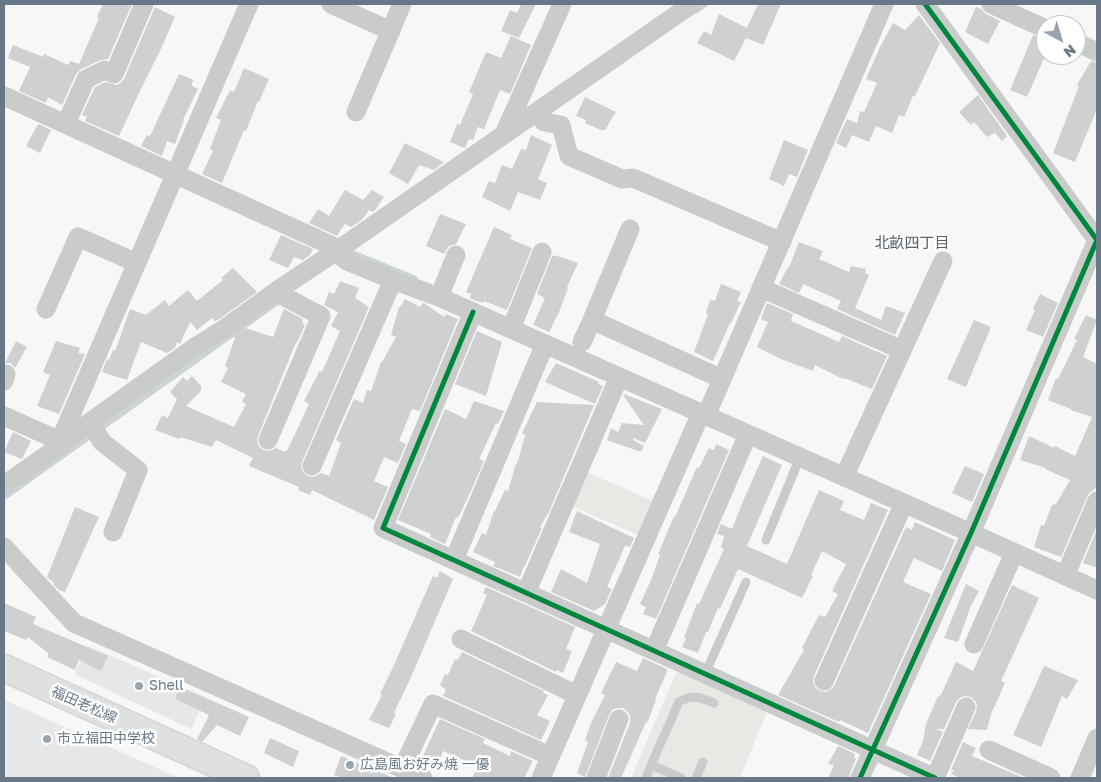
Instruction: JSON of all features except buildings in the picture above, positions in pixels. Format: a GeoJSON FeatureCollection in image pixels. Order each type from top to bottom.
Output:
{"type":"FeatureCollection","features":[{"type":"Feature","properties":{"kind":"main road","name":"福田老松線"},"geometry":{"type":"LineString","coordinates":[[4,668],[246,778]]}},
{"type":"Feature","properties":{"kind":"street"},"geometry":{"type":"LineString","coordinates":[[66,124],[86,79],[105,70],[114,74],[144,4]]}},
{"type":"Feature","properties":{"kind":"street"},"geometry":{"type":"LineString","coordinates":[[59,444],[249,4]]}},
{"type":"Feature","properties":{"kind":"street"},"geometry":{"type":"LineString","coordinates":[[331,4],[391,31]]}},
{"type":"Feature","properties":{"kind":"street"},"geometry":{"type":"LineString","coordinates":[[356,112],[402,4]]}},
{"type":"Feature","properties":{"kind":"street"},"geometry":{"type":"LineString","coordinates":[[504,134],[562,4]]}},
{"type":"Feature","properties":{"kind":"street"},"geometry":{"type":"LineString","coordinates":[[4,485],[59,444],[93,427],[283,295],[504,134],[540,117],[692,4]]}},
{"type":"Feature","properties":{"kind":"street"},"geometry":{"type":"LineString","coordinates":[[541,778],[703,414],[722,379],[884,4]]}},
{"type":"Feature","properties":{"kind":"street"},"geometry":{"type":"LineString","coordinates":[[860,778],[971,533],[1097,240],[925,4]]}},
{"type":"Feature","properties":{"kind":"street"},"geometry":{"type":"LineString","coordinates":[[990,4],[1036,25]]}},
{"type":"Feature","properties":{"kind":"street"},"geometry":{"type":"LineString","coordinates":[[4,96],[176,174],[393,280],[439,297],[1097,590]]}},
{"type":"Feature","properties":{"kind":"street"},"geometry":{"type":"LineString","coordinates":[[540,117],[561,125],[569,156],[622,180],[633,178],[782,242]]}},
{"type":"Feature","properties":{"kind":"street"},"geometry":{"type":"LineString","coordinates":[[582,342],[630,229]]}},
{"type":"Feature","properties":{"kind":"street"},"geometry":{"type":"LineString","coordinates":[[46,308],[78,237],[137,263]]}},
{"type":"Feature","properties":{"kind":"street"},"geometry":{"type":"LineString","coordinates":[[511,329],[542,252]]}},
{"type":"Feature","properties":{"kind":"street"},"geometry":{"type":"LineString","coordinates":[[439,297],[456,256]]}},
{"type":"Feature","properties":{"kind":"street"},"geometry":{"type":"LineString","coordinates":[[844,477],[943,261]]}},
{"type":"Feature","properties":{"kind":"street"},"geometry":{"type":"LineString","coordinates":[[312,466],[393,280]]}},
{"type":"Feature","properties":{"kind":"street"},"geometry":{"type":"LineString","coordinates":[[762,288],[902,350]]}},
{"type":"Feature","properties":{"kind":"street"},"geometry":{"type":"LineString","coordinates":[[268,440],[321,316],[283,295]]}},
{"type":"Feature","properties":{"kind":"street"},"geometry":{"type":"LineString","coordinates":[[473,312],[383,528],[873,750],[910,773],[935,778],[966,707]]}},
{"type":"Feature","properties":{"kind":"street"},"geometry":{"type":"LineString","coordinates":[[592,320],[722,379]]}},
{"type":"Feature","properties":{"kind":"street"},"geometry":{"type":"LineString","coordinates":[[454,560],[545,344]]}},
{"type":"Feature","properties":{"kind":"street"},"geometry":{"type":"LineString","coordinates":[[526,593],[619,377]]}},
{"type":"Feature","properties":{"kind":"street"},"geometry":{"type":"LineString","coordinates":[[4,416],[59,444]]}},
{"type":"Feature","properties":{"kind":"street"},"geometry":{"type":"LineString","coordinates":[[93,427],[102,442],[138,470],[112,532]]}},
{"type":"Feature","properties":{"kind":"street"},"geometry":{"type":"LineString","coordinates":[[654,651],[748,434]]}},
{"type":"Feature","properties":{"kind":"street"},"geometry":{"type":"LineString","coordinates":[[1065,576],[1097,502]]}},
{"type":"Feature","properties":{"kind":"street"},"geometry":{"type":"LineString","coordinates":[[824,681],[904,503]]}},
{"type":"Feature","properties":{"kind":"street"},"geometry":{"type":"LineString","coordinates":[[4,547],[74,623],[423,778]]}},
{"type":"Feature","properties":{"kind":"street"},"geometry":{"type":"LineString","coordinates":[[974,644],[1014,553]]}},
{"type":"Feature","properties":{"kind":"street"},"geometry":{"type":"LineString","coordinates":[[460,639],[577,695]]}},
{"type":"Feature","properties":{"kind":"street"},"geometry":{"type":"LineString","coordinates":[[402,769],[432,704],[550,756]]}},
{"type":"Feature","properties":{"kind":"street"},"geometry":{"type":"LineString","coordinates":[[596,778],[619,719]]}},
{"type":"Feature","properties":{"kind":"street"},"geometry":{"type":"LineString","coordinates":[[1080,778],[1097,738]]}},
{"type":"Feature","properties":{"kind":"street"},"geometry":{"type":"LineString","coordinates":[[989,750],[1050,778]]}},
{"type":"Feature","properties":{"kind":"lane"},"geometry":{"type":"LineString","coordinates":[[766,540],[800,457]]}},
{"type":"Feature","properties":{"kind":"lane"},"geometry":{"type":"LineString","coordinates":[[706,674],[746,582]]}},
{"type":"Feature","properties":{"kind":"lane"},"geometry":{"type":"LineString","coordinates":[[646,778],[679,702],[686,698],[700,697],[714,703]]}},
{"type":"Feature","properties":{"kind":"lane"},"geometry":{"type":"LineString","coordinates":[[696,778],[703,762]]}},
{"type":"Feature","properties":{"kind":"lane"},"geometry":{"type":"LineString","coordinates":[[651,766],[681,778]]}},
{"type":"Feature","properties":{"kind":"shaded area"},"geometry":{"type":"Polygon","coordinates":[[[584,471],[653,501],[638,535],[569,505],[584,471]]]}},
{"type":"Feature","properties":{"kind":"shaded area","name":"Shell"},"geometry":{"type":"Polygon","coordinates":[[[88,646],[206,697],[191,729],[74,674],[88,646]]]}},
{"type":"Feature","properties":{"kind":"shaded area"},"geometry":{"type":"Polygon","coordinates":[[[679,666],[768,709],[740,778],[631,778],[679,666]]]}},
{"type":"Feature","properties":{"kind":"shaded area","name":"市立福田中学校"},"geometry":{"type":"Polygon","coordinates":[[[4,700],[179,778],[4,778],[4,700]]]}},
{"type":"Feature","properties":{"kind":"waterway"},"geometry":{"type":"LineString","coordinates":[[696,11],[706,4]]}},
{"type":"Feature","properties":{"kind":"waterway"},"geometry":{"type":"LineString","coordinates":[[349,251],[415,278]]}},
{"type":"Feature","properties":{"kind":"waterway"},"geometry":{"type":"LineString","coordinates":[[4,498],[281,300]]}},
{"type":"Feature","properties":{"kind":"cycle path"},"geometry":{"type":"LineString","coordinates":[[860,778],[971,533],[1097,240],[925,4]]}},
{"type":"Feature","properties":{"kind":"cycle path"},"geometry":{"type":"LineString","coordinates":[[473,312],[383,528],[935,778]]}},
{"type":"Feature","properties":{"kind":"place","name":"Shell"},"geometry":{"type":"Point","coordinates":[139,686]}},
{"type":"Feature","properties":{"kind":"place","name":"市立福田中学校"},"geometry":{"type":"Point","coordinates":[47,739]}},
{"type":"Feature","properties":{"kind":"place","name":"広島風お好み焼 一優"},"geometry":{"type":"Point","coordinates":[350,765]}},
{"type":"Feature","properties":{"kind":"district","name":"北畝四丁目"},"geometry":{"type":"Point","coordinates":[912,243]}}]}
